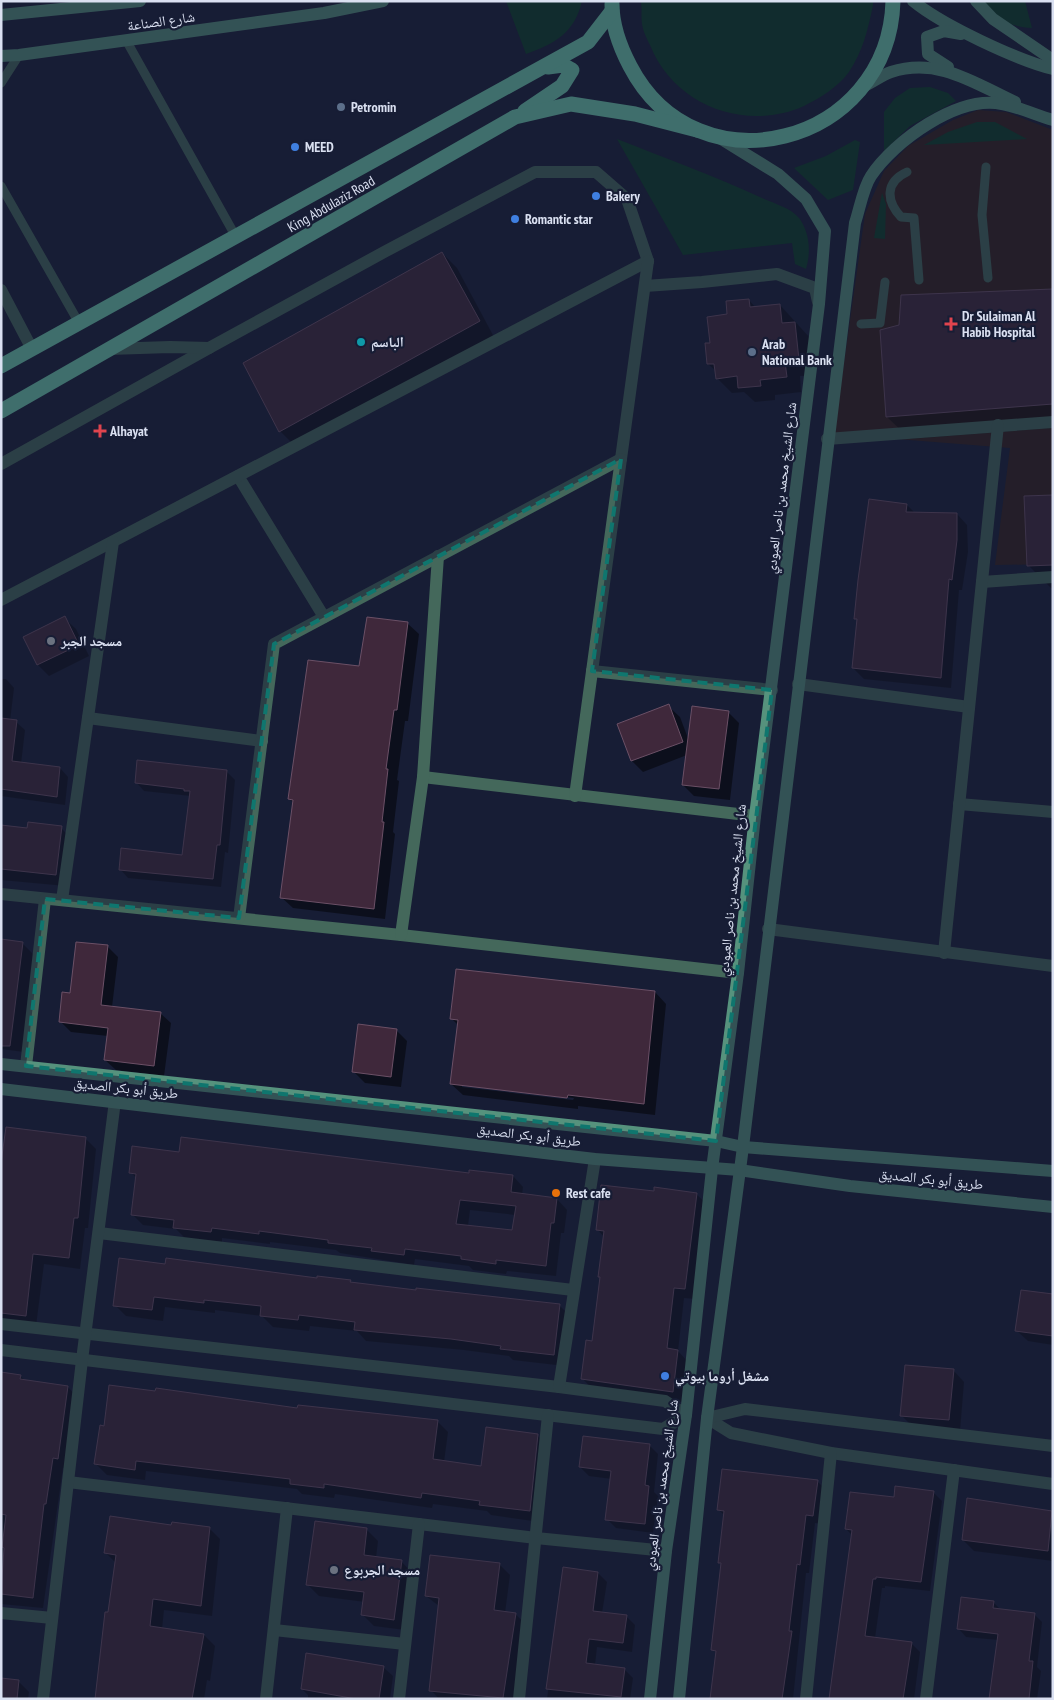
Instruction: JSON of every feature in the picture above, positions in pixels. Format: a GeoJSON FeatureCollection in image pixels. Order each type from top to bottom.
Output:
{"type":"FeatureCollection","features":[{"type":"Feature","properties":{"kind":"highway"},"geometry":{"type":"LineString","coordinates":[[612,6],[621,49],[638,83],[665,110],[698,130],[715,136],[756,141],[797,134],[834,115],[864,86],[882,55],[892,21],[893,1]]}},
{"type":"Feature","properties":{"kind":"highway","name":"King Abdulaziz Road"},"geometry":{"type":"LineString","coordinates":[[1,366],[588,42],[612,6]]}},
{"type":"Feature","properties":{"kind":"highway"},"geometry":{"type":"LineString","coordinates":[[515,117],[562,86],[572,70],[563,65],[544,67]]}},
{"type":"Feature","properties":{"kind":"highway","name":"King Abdulaziz Road"},"geometry":{"type":"LineString","coordinates":[[1,411],[515,117],[571,104],[635,114],[698,130]]}},
{"type":"Feature","properties":{"kind":"street","name":"شارع الصناعة"},"geometry":{"type":"LineString","coordinates":[[1,15],[140,1]]}},
{"type":"Feature","properties":{"kind":"street","name":"شارع الصناعة"},"geometry":{"type":"LineString","coordinates":[[1,56],[324,13],[383,1]]}},
{"type":"Feature","properties":{"kind":"street"},"geometry":{"type":"LineString","coordinates":[[913,1],[922,8],[973,36],[1035,64],[1053,69]]}},
{"type":"Feature","properties":{"kind":"street"},"geometry":{"type":"LineString","coordinates":[[976,1],[993,18],[1053,60]]}},
{"type":"Feature","properties":{"kind":"street"},"geometry":{"type":"LineString","coordinates":[[973,36],[944,31],[927,37],[928,54],[958,73],[1053,120]]}},
{"type":"Feature","properties":{"kind":"street"},"geometry":{"type":"LineString","coordinates":[[864,86],[891,72],[926,66],[958,73]]}},
{"type":"Feature","properties":{"kind":"street"},"geometry":{"type":"LineString","coordinates":[[679,1699],[707,1418],[743,1147],[855,223],[870,177],[886,158],[918,129],[976,103],[1002,103],[1053,120]]}},
{"type":"Feature","properties":{"kind":"street","name":"شارع الشيخ محمد بن ناصر العبودي"},"geometry":{"type":"LineString","coordinates":[[650,1699],[666,1551],[686,1415],[712,1169],[738,973],[754,816],[772,690],[819,304],[825,231],[806,199],[778,174],[715,136]]}},
{"type":"Feature","properties":{"kind":"street"},"geometry":{"type":"LineString","coordinates":[[1,464],[386,251],[535,172],[596,172],[627,199],[648,262],[574,796]]}},
{"type":"Feature","properties":{"kind":"street"},"geometry":{"type":"LineString","coordinates":[[1,600],[648,262]]}},
{"type":"Feature","properties":{"kind":"street"},"geometry":{"type":"LineString","coordinates":[[645,286],[777,274],[815,288],[819,304]]}},
{"type":"Feature","properties":{"kind":"street"},"geometry":{"type":"LineString","coordinates":[[1,290],[32,349]]}},
{"type":"Feature","properties":{"kind":"street"},"geometry":{"type":"LineString","coordinates":[[109,349],[209,348]]}},
{"type":"Feature","properties":{"kind":"street"},"geometry":{"type":"LineString","coordinates":[[828,439],[1053,422]]}},
{"type":"Feature","properties":{"kind":"street"},"geometry":{"type":"LineString","coordinates":[[944,953],[998,425]]}},
{"type":"Feature","properties":{"kind":"street"},"geometry":{"type":"LineString","coordinates":[[239,918],[274,644],[621,459]]}},
{"type":"Feature","properties":{"kind":"street"},"geometry":{"type":"LineString","coordinates":[[238,476],[324,617]]}},
{"type":"Feature","properties":{"kind":"street"},"geometry":{"type":"LineString","coordinates":[[62,900],[113,542]]}},
{"type":"Feature","properties":{"kind":"street"},"geometry":{"type":"LineString","coordinates":[[401,935],[423,777],[438,556]]}},
{"type":"Feature","properties":{"kind":"street"},"geometry":{"type":"LineString","coordinates":[[982,582],[1053,577]]}},
{"type":"Feature","properties":{"kind":"street"},"geometry":{"type":"LineString","coordinates":[[592,672],[772,690]]}},
{"type":"Feature","properties":{"kind":"street"},"geometry":{"type":"LineString","coordinates":[[798,684],[969,707]]}},
{"type":"Feature","properties":{"kind":"street"},"geometry":{"type":"LineString","coordinates":[[88,718],[262,741]]}},
{"type":"Feature","properties":{"kind":"street"},"geometry":{"type":"LineString","coordinates":[[423,777],[754,816]]}},
{"type":"Feature","properties":{"kind":"street"},"geometry":{"type":"LineString","coordinates":[[959,804],[1053,812]]}},
{"type":"Feature","properties":{"kind":"street"},"geometry":{"type":"LineString","coordinates":[[1,894],[401,935],[738,973]]}},
{"type":"Feature","properties":{"kind":"street"},"geometry":{"type":"LineString","coordinates":[[26,1066],[45,899]]}},
{"type":"Feature","properties":{"kind":"street"},"geometry":{"type":"LineString","coordinates":[[768,929],[1053,966]]}},
{"type":"Feature","properties":{"kind":"street","name":"طريق أبو بكر الصديق"},"geometry":{"type":"LineString","coordinates":[[1,1064],[716,1141],[743,1147],[1053,1170]]}},
{"type":"Feature","properties":{"kind":"street","name":"طريق أبو بكر الصديق"},"geometry":{"type":"LineString","coordinates":[[1,1089],[595,1159],[739,1170],[850,1186],[1053,1207]]}},
{"type":"Feature","properties":{"kind":"street"},"geometry":{"type":"LineString","coordinates":[[43,1699],[85,1334],[115,1101]]}},
{"type":"Feature","properties":{"kind":"street"},"geometry":{"type":"LineString","coordinates":[[559,1386],[595,1159]]}},
{"type":"Feature","properties":{"kind":"street"},"geometry":{"type":"LineString","coordinates":[[99,1233],[574,1290]]}},
{"type":"Feature","properties":{"kind":"street"},"geometry":{"type":"LineString","coordinates":[[1,1324],[559,1386],[665,1401],[686,1415],[663,1428],[1,1350]]}},
{"type":"Feature","properties":{"kind":"street"},"geometry":{"type":"LineString","coordinates":[[707,1418],[745,1410],[1053,1446]]}},
{"type":"Feature","properties":{"kind":"street"},"geometry":{"type":"LineString","coordinates":[[519,1699],[548,1415]]}},
{"type":"Feature","properties":{"kind":"street"},"geometry":{"type":"LineString","coordinates":[[707,1418],[732,1433],[831,1453],[1053,1484]]}},
{"type":"Feature","properties":{"kind":"street"},"geometry":{"type":"LineString","coordinates":[[806,1699],[831,1453]]}},
{"type":"Feature","properties":{"kind":"street"},"geometry":{"type":"LineString","coordinates":[[926,1699],[954,1470]]}},
{"type":"Feature","properties":{"kind":"street"},"geometry":{"type":"LineString","coordinates":[[68,1482],[536,1538],[666,1551]]}},
{"type":"Feature","properties":{"kind":"street"},"geometry":{"type":"LineString","coordinates":[[266,1699],[287,1508]]}},
{"type":"Feature","properties":{"kind":"street"},"geometry":{"type":"LineString","coordinates":[[399,1699],[419,1524]]}},
{"type":"Feature","properties":{"kind":"street"},"geometry":{"type":"LineString","coordinates":[[1,1613],[52,1618]]}},
{"type":"Feature","properties":{"kind":"street"},"geometry":{"type":"LineString","coordinates":[[274,1630],[405,1644]]}},
{"type":"Feature","properties":{"kind":"lane"},"geometry":{"type":"LineString","coordinates":[[126,40],[236,237]]}},
{"type":"Feature","properties":{"kind":"lane"},"geometry":{"type":"LineString","coordinates":[[1,83],[19,55]]}},
{"type":"Feature","properties":{"kind":"lane"},"geometry":{"type":"LineString","coordinates":[[986,167],[982,215],[988,278]]}},
{"type":"Feature","properties":{"kind":"lane"},"geometry":{"type":"LineString","coordinates":[[907,172],[899,176],[892,184],[889,194],[894,209],[902,217],[914,218],[919,280]]}},
{"type":"Feature","properties":{"kind":"lane"},"geometry":{"type":"LineString","coordinates":[[1,186],[79,323]]}},
{"type":"Feature","properties":{"kind":"lane"},"geometry":{"type":"LineString","coordinates":[[861,324],[880,323],[885,282]]}},
{"type":"Feature","properties":{"kind":"highlighted area"},"geometry":{"type":"Polygon","coordinates":[[[621,459],[592,671],[772,690],[716,1141],[26,1066],[45,899],[239,918],[274,644],[621,459]]]}},
{"type":"Feature","properties":{"kind":"shaded area","name":"Dr Sulaiman Al Habib Hospital"},"geometry":{"type":"Polygon","coordinates":[[[978,110],[1006,112],[1053,130],[1053,564],[995,565],[1010,448],[834,434],[865,214],[884,171],[908,146],[953,120],[978,110]]]}},
{"type":"Feature","properties":{"kind":"green space"},"geometry":{"type":"Polygon","coordinates":[[[506,1],[582,1],[579,12],[569,29],[555,41],[526,54],[506,1]]]}},
{"type":"Feature","properties":{"kind":"green space"},"geometry":{"type":"Polygon","coordinates":[[[641,1],[873,1],[873,5],[867,31],[858,56],[840,83],[804,106],[782,113],[759,116],[736,114],[714,108],[694,98],[676,84],[661,66],[645,35],[642,24],[641,1]]]}},
{"type":"Feature","properties":{"kind":"green space"},"geometry":{"type":"Polygon","coordinates":[[[983,1],[1025,1],[1032,28],[1009,24],[993,13],[983,1]]]}},
{"type":"Feature","properties":{"kind":"green space"},"geometry":{"type":"Polygon","coordinates":[[[930,87],[948,93],[956,101],[910,126],[884,151],[884,112],[895,98],[910,88],[930,87]]]}},
{"type":"Feature","properties":{"kind":"green space"},"geometry":{"type":"Polygon","coordinates":[[[977,122],[995,122],[1027,139],[924,145],[948,132],[977,122]]]}},
{"type":"Feature","properties":{"kind":"green space"},"geometry":{"type":"Polygon","coordinates":[[[617,139],[726,182],[796,214],[803,224],[807,236],[809,256],[806,269],[795,264],[792,243],[683,255],[617,139]]]}},
{"type":"Feature","properties":{"kind":"green space"},"geometry":{"type":"Polygon","coordinates":[[[855,140],[860,142],[853,190],[828,200],[794,168],[826,156],[855,140]]]}},
{"type":"Feature","properties":{"kind":"green space"},"geometry":{"type":"Polygon","coordinates":[[[882,193],[886,204],[885,239],[874,238],[882,193]]]}},
{"type":"Feature","properties":{"kind":"building","name":"الباسم"},"geometry":{"type":"Polygon","coordinates":[[[442,252],[480,321],[279,432],[243,363],[442,252]]]}},
{"type":"Feature","properties":{"kind":"building","name":"Dr Sulaiman Al Habib Hospital"},"geometry":{"type":"Polygon","coordinates":[[[1053,289],[1053,404],[886,417],[880,330],[899,325],[901,295],[1053,289]]]}},
{"type":"Feature","properties":{"kind":"building","name":"Arab National Bank"},"geometry":{"type":"Polygon","coordinates":[[[749,299],[750,307],[780,304],[782,323],[795,322],[799,360],[785,362],[787,377],[760,380],[761,386],[738,388],[737,376],[716,379],[714,364],[707,364],[705,343],[710,343],[707,317],[727,314],[726,301],[749,299]]]}},
{"type":"Feature","properties":{"kind":"building"},"geometry":{"type":"Polygon","coordinates":[[[1053,495],[1053,565],[1027,566],[1024,496],[1053,495]]]}},
{"type":"Feature","properties":{"kind":"building"},"geometry":{"type":"Polygon","coordinates":[[[869,499],[907,504],[906,512],[957,513],[957,540],[952,580],[949,579],[941,678],[852,668],[857,619],[854,619],[869,499]]]}},
{"type":"Feature","properties":{"kind":"building","name":"مسجد الجبر"},"geometry":{"type":"Polygon","coordinates":[[[65,616],[79,645],[37,665],[23,637],[65,616]]]}},
{"type":"Feature","properties":{"kind":"building"},"geometry":{"type":"Polygon","coordinates":[[[367,617],[408,622],[397,710],[394,710],[386,769],[388,769],[382,822],[384,822],[374,909],[280,898],[293,800],[288,799],[308,660],[359,666],[367,617]]]}},
{"type":"Feature","properties":{"kind":"building"},"geometry":{"type":"Polygon","coordinates":[[[669,704],[683,742],[631,761],[617,724],[669,704]]]}},
{"type":"Feature","properties":{"kind":"building"},"geometry":{"type":"Polygon","coordinates":[[[692,706],[729,711],[719,789],[682,785],[692,706]]]}},
{"type":"Feature","properties":{"kind":"building"},"geometry":{"type":"Polygon","coordinates":[[[1,718],[17,720],[12,761],[60,767],[57,797],[1,789],[1,718]]]}},
{"type":"Feature","properties":{"kind":"building"},"geometry":{"type":"Polygon","coordinates":[[[137,760],[227,770],[220,845],[217,845],[213,879],[119,870],[121,848],[182,855],[190,791],[135,783],[137,760]]]}},
{"type":"Feature","properties":{"kind":"building"},"geometry":{"type":"Polygon","coordinates":[[[28,822],[62,826],[56,875],[1,869],[1,825],[27,828],[28,822]]]}},
{"type":"Feature","properties":{"kind":"building"},"geometry":{"type":"Polygon","coordinates":[[[1,939],[23,942],[10,1046],[1,1046],[1,939]]]}},
{"type":"Feature","properties":{"kind":"building"},"geometry":{"type":"Polygon","coordinates":[[[76,942],[108,945],[101,1005],[161,1012],[154,1066],[104,1060],[108,1028],[59,1022],[62,992],[70,993],[76,942]]]}},
{"type":"Feature","properties":{"kind":"building"},"geometry":{"type":"Polygon","coordinates":[[[456,969],[655,991],[644,1104],[568,1095],[567,1098],[450,1084],[458,1020],[450,1019],[456,969]]]}},
{"type":"Feature","properties":{"kind":"building"},"geometry":{"type":"Polygon","coordinates":[[[358,1024],[397,1029],[391,1077],[352,1072],[358,1024]]]}},
{"type":"Feature","properties":{"kind":"building"},"geometry":{"type":"Polygon","coordinates":[[[6,1127],[86,1137],[78,1218],[74,1218],[69,1258],[33,1254],[26,1316],[1,1313],[1,1163],[6,1127]]]}},
{"type":"Feature","properties":{"kind":"building"},"geometry":{"type":"Polygon","coordinates":[[[181,1137],[469,1173],[469,1170],[513,1175],[511,1192],[557,1198],[554,1223],[551,1223],[546,1266],[496,1260],[496,1264],[461,1259],[461,1256],[405,1249],[404,1255],[371,1251],[372,1248],[328,1243],[328,1240],[259,1231],[259,1234],[212,1228],[211,1232],[173,1228],[174,1220],[131,1215],[136,1174],[129,1173],[132,1146],[179,1152],[181,1137]],[[460,1200],[456,1224],[512,1230],[516,1206],[460,1200]]]}},
{"type":"Feature","properties":{"kind":"building"},"geometry":{"type":"Polygon","coordinates":[[[601,1185],[654,1191],[654,1187],[697,1193],[685,1289],[674,1288],[667,1348],[678,1350],[673,1392],[581,1379],[586,1340],[592,1341],[600,1277],[598,1277],[604,1231],[596,1230],[601,1185]]]}},
{"type":"Feature","properties":{"kind":"building"},"geometry":{"type":"Polygon","coordinates":[[[119,1258],[165,1264],[166,1258],[317,1278],[317,1276],[351,1280],[350,1282],[416,1290],[416,1288],[560,1304],[554,1355],[500,1349],[501,1346],[451,1339],[354,1330],[355,1322],[299,1315],[298,1320],[260,1316],[261,1306],[204,1300],[204,1303],[154,1297],[152,1310],[113,1306],[119,1258]]]}},
{"type":"Feature","properties":{"kind":"building"},"geometry":{"type":"Polygon","coordinates":[[[1021,1290],[1053,1294],[1053,1336],[1015,1331],[1021,1290]]]}},
{"type":"Feature","properties":{"kind":"building"},"geometry":{"type":"Polygon","coordinates":[[[905,1365],[954,1369],[949,1420],[900,1416],[905,1365]]]}},
{"type":"Feature","properties":{"kind":"building"},"geometry":{"type":"Polygon","coordinates":[[[1,1372],[21,1375],[20,1379],[68,1386],[58,1459],[53,1458],[46,1504],[44,1504],[33,1598],[1,1594],[4,1548],[2,1547],[6,1515],[1,1514],[1,1372]]]}},
{"type":"Feature","properties":{"kind":"building"},"geometry":{"type":"Polygon","coordinates":[[[109,1385],[155,1391],[156,1388],[297,1408],[298,1405],[438,1420],[433,1459],[481,1466],[486,1427],[538,1434],[530,1511],[479,1505],[480,1501],[422,1493],[421,1498],[324,1484],[324,1488],[290,1484],[290,1479],[136,1461],[135,1470],[94,1464],[100,1425],[104,1426],[109,1385]]]}},
{"type":"Feature","properties":{"kind":"building"},"geometry":{"type":"Polygon","coordinates":[[[583,1436],[650,1444],[645,1485],[649,1486],[645,1524],[605,1520],[611,1471],[579,1467],[583,1436]]]}},
{"type":"Feature","properties":{"kind":"building"},"geometry":{"type":"Polygon","coordinates":[[[722,1469],[818,1480],[813,1516],[806,1515],[800,1565],[797,1564],[789,1631],[792,1631],[782,1699],[710,1699],[716,1651],[711,1650],[721,1563],[718,1563],[724,1511],[717,1510],[722,1469]]]}},
{"type":"Feature","properties":{"kind":"building"},"geometry":{"type":"Polygon","coordinates":[[[895,1486],[934,1491],[921,1582],[876,1577],[876,1579],[873,1579],[865,1636],[912,1642],[903,1699],[829,1699],[852,1530],[845,1529],[850,1492],[894,1497],[895,1486]]]}},
{"type":"Feature","properties":{"kind":"building"},"geometry":{"type":"Polygon","coordinates":[[[967,1498],[1052,1511],[1048,1551],[962,1540],[967,1498]]]}},
{"type":"Feature","properties":{"kind":"building"},"geometry":{"type":"Polygon","coordinates":[[[110,1516],[171,1525],[172,1522],[210,1527],[201,1606],[153,1599],[150,1626],[204,1634],[192,1699],[95,1699],[105,1612],[108,1612],[116,1555],[104,1553],[110,1516]]]}},
{"type":"Feature","properties":{"kind":"building"},"geometry":{"type":"Polygon","coordinates":[[[315,1521],[367,1528],[364,1555],[402,1560],[394,1620],[361,1615],[364,1592],[306,1585],[315,1521]]]}},
{"type":"Feature","properties":{"kind":"building"},"geometry":{"type":"Polygon","coordinates":[[[430,1555],[500,1563],[494,1610],[516,1613],[503,1698],[429,1691],[439,1598],[425,1596],[430,1555]]]}},
{"type":"Feature","properties":{"kind":"building"},"geometry":{"type":"Polygon","coordinates":[[[563,1567],[598,1572],[593,1611],[627,1615],[623,1643],[589,1639],[586,1663],[625,1668],[621,1697],[546,1689],[563,1567]]]}},
{"type":"Feature","properties":{"kind":"building"},"geometry":{"type":"Polygon","coordinates":[[[961,1597],[994,1601],[993,1608],[1035,1613],[1029,1661],[1033,1661],[1029,1699],[989,1699],[998,1634],[957,1629],[961,1597]]]}},
{"type":"Feature","properties":{"kind":"building"},"geometry":{"type":"Polygon","coordinates":[[[306,1653],[384,1666],[379,1699],[356,1699],[301,1689],[306,1653]]]}},
{"type":"Feature","properties":{"kind":"building"},"geometry":{"type":"Polygon","coordinates":[[[1,1678],[19,1680],[17,1699],[1,1699],[1,1678]]]}},
{"type":"Feature","properties":{"kind":"place","name":"Petromin"},"geometry":{"type":"Point","coordinates":[341,107]}},
{"type":"Feature","properties":{"kind":"place","name":"MEED"},"geometry":{"type":"Point","coordinates":[295,147]}},
{"type":"Feature","properties":{"kind":"place","name":"Bakery"},"geometry":{"type":"Point","coordinates":[596,196]}},
{"type":"Feature","properties":{"kind":"place","name":"Romantic star"},"geometry":{"type":"Point","coordinates":[515,219]}},
{"type":"Feature","properties":{"kind":"place","name":"Dr Sulaiman Al Habib Hospital"},"geometry":{"type":"Point","coordinates":[951,324]}},
{"type":"Feature","properties":{"kind":"place","name":"الباسم"},"geometry":{"type":"Point","coordinates":[361,342]}},
{"type":"Feature","properties":{"kind":"place","name":"Arab National Bank"},"geometry":{"type":"Point","coordinates":[752,352]}},
{"type":"Feature","properties":{"kind":"place","name":"Alhayat"},"geometry":{"type":"Point","coordinates":[100,431]}},
{"type":"Feature","properties":{"kind":"place","name":"مسجد الجبر"},"geometry":{"type":"Point","coordinates":[51,641]}},
{"type":"Feature","properties":{"kind":"place","name":"Rest cafe"},"geometry":{"type":"Point","coordinates":[556,1193]}},
{"type":"Feature","properties":{"kind":"place","name":"مشغل أروما بيوتي"},"geometry":{"type":"Point","coordinates":[665,1376]}},
{"type":"Feature","properties":{"kind":"place","name":"مسجد الجربوع"},"geometry":{"type":"Point","coordinates":[334,1570]}}]}
